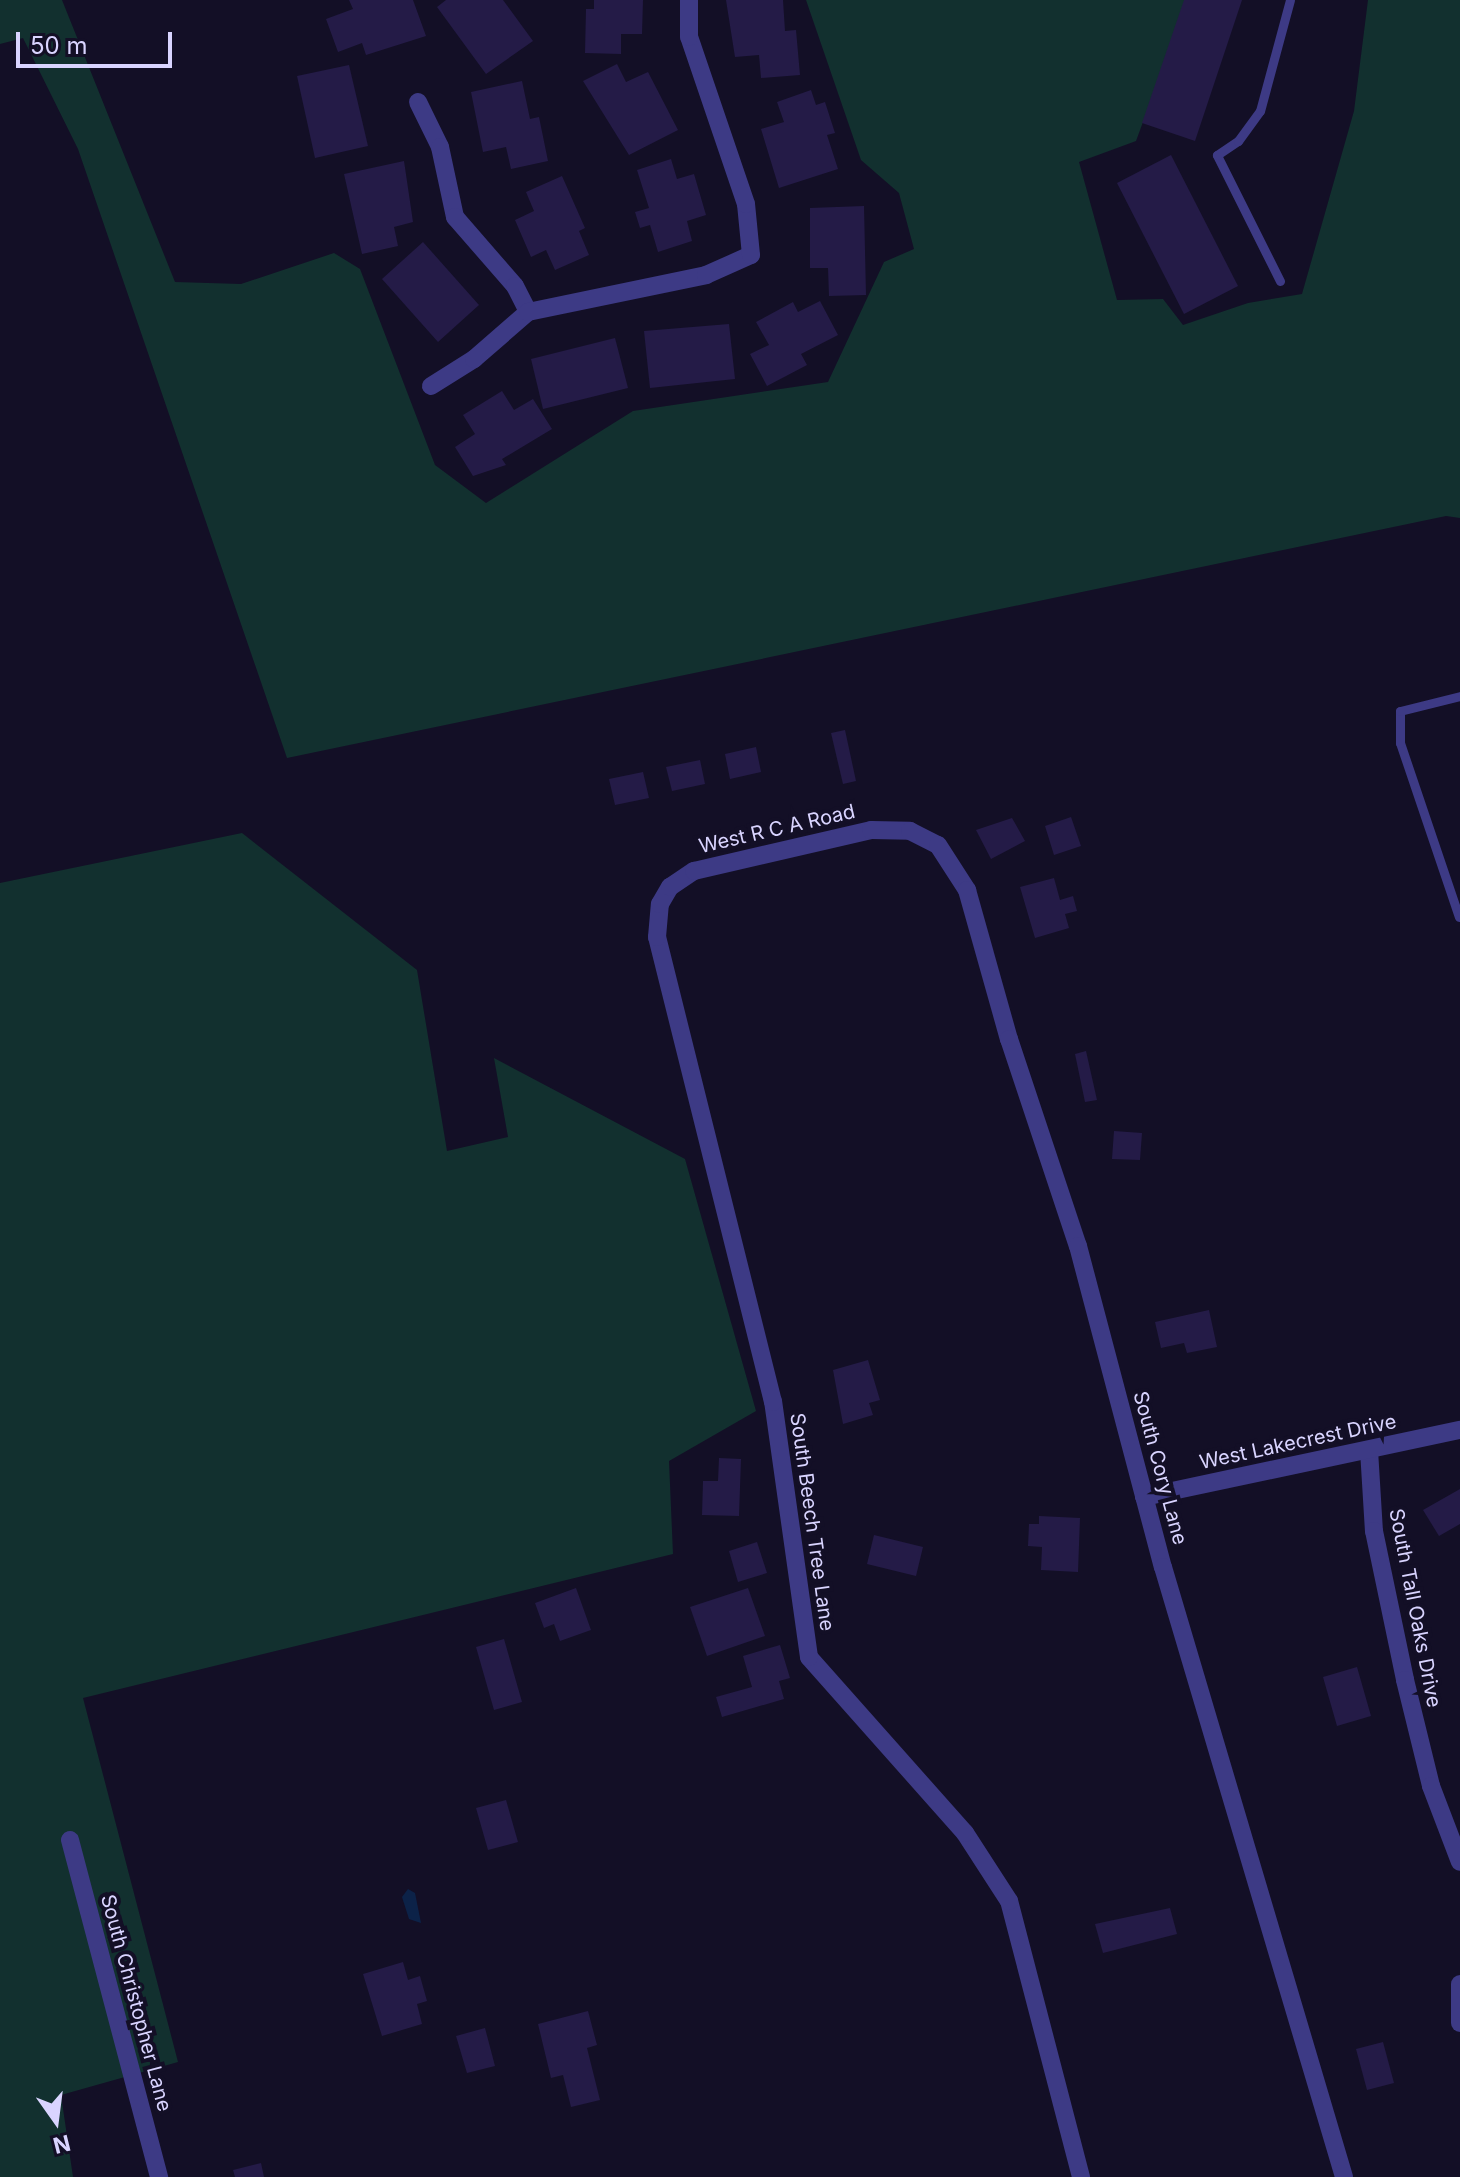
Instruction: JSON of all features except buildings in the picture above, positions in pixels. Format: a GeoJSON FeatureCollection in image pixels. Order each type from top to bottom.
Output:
{"type":"FeatureCollection","features":[{"type":"Feature","properties":{"kind":"street"},"geometry":{"type":"LineString","coordinates":[[431,386],[474,359],[528,312],[706,275],[751,255],[746,204],[689,37],[689,0]]}},
{"type":"Feature","properties":{"kind":"street"},"geometry":{"type":"LineString","coordinates":[[418,102],[440,147],[455,217],[515,286],[528,312]]}},
{"type":"Feature","properties":{"kind":"street","name":"West R C A Road"},"geometry":{"type":"LineString","coordinates":[[694,871],[871,830]]}},
{"type":"Feature","properties":{"kind":"street","name":"South Cory Lane"},"geometry":{"type":"LineString","coordinates":[[871,830],[910,831],[931,841],[950,859],[967,890],[1089,1286],[1144,1497],[1344,2177]]}},
{"type":"Feature","properties":{"kind":"street","name":"South Beech Tree Lane"},"geometry":{"type":"LineString","coordinates":[[694,871],[670,887],[660,904],[657,937],[773,1402],[809,1657],[965,1833],[1009,1901],[1081,2177]]}},
{"type":"Feature","properties":{"kind":"street","name":"West Lakecrest Drive"},"geometry":{"type":"LineString","coordinates":[[1144,1497],[1460,1430]]}},
{"type":"Feature","properties":{"kind":"street","name":"South Tall Oaks Drive"},"geometry":{"type":"LineString","coordinates":[[1369,1450],[1374,1531],[1405,1680],[1431,1786],[1460,1862]]}},
{"type":"Feature","properties":{"kind":"street","name":"South Christopher Lane"},"geometry":{"type":"LineString","coordinates":[[70,1840],[159,2177]]}},
{"type":"Feature","properties":{"kind":"street"},"geometry":{"type":"LineString","coordinates":[[1460,1984],[1460,2023]]}},
{"type":"Feature","properties":{"kind":"lane"},"geometry":{"type":"LineString","coordinates":[[1280,281],[1217,155],[1238,141],[1260,111],[1290,0]]}},
{"type":"Feature","properties":{"kind":"lane"},"geometry":{"type":"LineString","coordinates":[[1459,917],[1400,743],[1400,711],[1460,696]]}},
{"type":"Feature","properties":{"kind":"green space"},"geometry":{"type":"Polygon","coordinates":[[[0,0],[62,0],[175,282],[241,284],[334,253],[360,269],[435,465],[486,503],[633,411],[828,382],[884,262],[914,249],[899,193],[861,160],[806,0],[1188,0],[1136,141],[1079,162],[1117,300],[1163,299],[1183,325],[1248,303],[1302,294],[1354,111],[1368,0],[1460,0],[1460,518],[1446,516],[287,758],[78,149],[23,38],[0,44],[0,0]]]}},
{"type":"Feature","properties":{"kind":"green space"},"geometry":{"type":"Polygon","coordinates":[[[242,833],[417,970],[447,1151],[508,1137],[494,1058],[685,1159],[756,1411],[669,1461],[673,1554],[83,1698],[178,2062],[61,2095],[73,2177],[0,2177],[0,883],[242,833]]]}},
{"type":"Feature","properties":{"kind":"water"},"geometry":{"type":"Polygon","coordinates":[[[408,1889],[415,1893],[421,1923],[409,1919],[402,1897],[408,1889]]]}}]}
